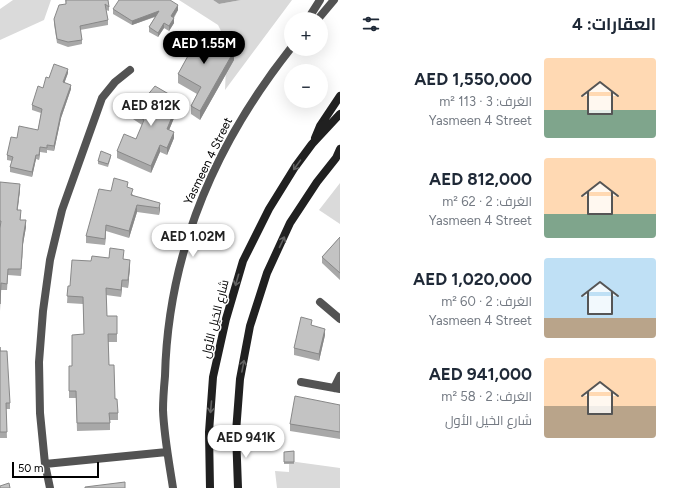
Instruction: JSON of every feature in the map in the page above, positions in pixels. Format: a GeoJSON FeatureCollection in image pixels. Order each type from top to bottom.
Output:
{"type":"FeatureCollection","features":[{"type":"Feature","properties":{"kind":"main road"},"geometry":{"type":"LineString","coordinates":[[312,144],[320,126],[340,96]]}},
{"type":"Feature","properties":{"kind":"main road","name":"شارع الخيل الأول"},"geometry":{"type":"LineString","coordinates":[[210,488],[209,432],[213,377],[226,319],[243,261],[269,209],[295,167],[312,144],[340,114]]}},
{"type":"Feature","properties":{"kind":"main road"},"geometry":{"type":"LineString","coordinates":[[238,488],[236,432],[240,379],[250,326],[267,273],[290,223],[317,182],[338,156],[340,149]]}},
{"type":"Feature","properties":{"kind":"street"},"geometry":{"type":"LineString","coordinates":[[312,12],[320,0]]}},
{"type":"Feature","properties":{"kind":"street"},"geometry":{"type":"LineString","coordinates":[[324,12],[334,0]]}},
{"type":"Feature","properties":{"kind":"street","name":"Yasmeen 4 Street"},"geometry":{"type":"LineString","coordinates":[[173,488],[164,410],[166,344],[176,279],[195,216],[221,156],[245,112],[285,56]]}},
{"type":"Feature","properties":{"kind":"street"},"geometry":{"type":"LineString","coordinates":[[50,488],[45,464],[40,413],[39,362],[43,311],[50,260],[62,210],[102,98],[115,82],[130,70]]}},
{"type":"Feature","properties":{"kind":"street"},"geometry":{"type":"LineString","coordinates":[[320,302],[340,320]]}},
{"type":"Feature","properties":{"kind":"street"},"geometry":{"type":"LineString","coordinates":[[301,382],[337,388],[340,376]]}},
{"type":"Feature","properties":{"kind":"street"},"geometry":{"type":"LineString","coordinates":[[45,464],[168,452]]}},
{"type":"Feature","properties":{"kind":"shaded area"},"geometry":{"type":"Polygon","coordinates":[[[13,0],[51,0],[44,20],[0,40],[0,9],[13,0]]]}},
{"type":"Feature","properties":{"kind":"shaded area"},"geometry":{"type":"Polygon","coordinates":[[[179,0],[213,0],[219,4],[241,0],[292,0],[225,90],[227,43],[218,25],[179,0]]]}},
{"type":"Feature","properties":{"kind":"shaded area"},"geometry":{"type":"Polygon","coordinates":[[[213,0],[241,0],[219,4],[213,0]]]}},
{"type":"Feature","properties":{"kind":"shaded area"},"geometry":{"type":"Polygon","coordinates":[[[340,183],[340,224],[319,210],[340,183]]]}},
{"type":"Feature","properties":{"kind":"shaded area"},"geometry":{"type":"Polygon","coordinates":[[[289,461],[340,468],[340,488],[277,488],[275,471],[289,472],[289,461]]]}},
{"type":"Feature","properties":{"kind":"building"},"geometry":{"type":"Polygon","coordinates":[[[66,0],[108,0],[109,7],[105,4],[108,20],[80,26],[82,40],[68,42],[57,39],[54,19],[59,5],[66,4],[66,0]]]}},
{"type":"Feature","properties":{"kind":"building"},"geometry":{"type":"Polygon","coordinates":[[[119,0],[170,0],[178,5],[171,16],[174,18],[169,26],[164,23],[158,33],[149,27],[159,11],[132,21],[113,9],[119,0]]]}},
{"type":"Feature","properties":{"kind":"building"},"geometry":{"type":"Polygon","coordinates":[[[198,31],[234,51],[200,111],[191,106],[201,87],[178,74],[189,54],[187,52],[188,49],[181,45],[187,35],[194,39],[198,31]]]}},
{"type":"Feature","properties":{"kind":"building"},"geometry":{"type":"Polygon","coordinates":[[[54,64],[68,69],[63,82],[71,85],[61,113],[54,146],[47,145],[47,148],[40,147],[39,155],[36,155],[32,172],[10,167],[13,157],[7,155],[11,137],[17,138],[19,126],[38,130],[42,109],[32,105],[38,86],[43,88],[46,77],[49,78],[54,64]]]}},
{"type":"Feature","properties":{"kind":"building"},"geometry":{"type":"Polygon","coordinates":[[[155,86],[179,100],[167,129],[174,132],[167,148],[160,145],[151,166],[117,151],[124,134],[136,139],[144,120],[133,113],[144,95],[146,97],[155,86]]]}},
{"type":"Feature","properties":{"kind":"building"},"geometry":{"type":"Polygon","coordinates":[[[101,151],[111,155],[108,164],[98,161],[101,151]]]}},
{"type":"Feature","properties":{"kind":"building"},"geometry":{"type":"Polygon","coordinates":[[[114,178],[128,182],[127,187],[133,189],[131,195],[160,203],[159,208],[137,205],[129,231],[106,225],[105,239],[86,236],[99,189],[111,191],[114,178]]]}},
{"type":"Feature","properties":{"kind":"building"},"geometry":{"type":"Polygon","coordinates":[[[0,182],[20,184],[17,210],[21,210],[20,220],[26,220],[21,269],[8,269],[7,284],[1,283],[0,304],[1,221],[0,182]]]}},
{"type":"Feature","properties":{"kind":"building"},"geometry":{"type":"Polygon","coordinates":[[[340,237],[340,273],[322,257],[340,237]]]}},
{"type":"Feature","properties":{"kind":"building"},"geometry":{"type":"Polygon","coordinates":[[[110,248],[124,250],[123,259],[130,260],[128,280],[122,280],[121,290],[106,288],[107,316],[117,316],[117,334],[108,334],[109,365],[114,365],[115,399],[117,399],[118,413],[109,413],[110,423],[77,423],[76,391],[69,391],[69,366],[72,366],[72,335],[84,334],[83,297],[67,296],[68,286],[70,286],[72,260],[91,261],[92,256],[109,258],[110,248]]]}},
{"type":"Feature","properties":{"kind":"building"},"geometry":{"type":"Polygon","coordinates":[[[301,317],[312,320],[311,325],[325,329],[319,354],[294,348],[301,317]]]}},
{"type":"Feature","properties":{"kind":"building"},"geometry":{"type":"Polygon","coordinates":[[[0,351],[7,351],[10,403],[6,403],[7,432],[0,432],[0,351]]]}},
{"type":"Feature","properties":{"kind":"building"},"geometry":{"type":"Polygon","coordinates":[[[295,396],[340,405],[340,432],[290,424],[295,396]]]}},
{"type":"Feature","properties":{"kind":"building"},"geometry":{"type":"Polygon","coordinates":[[[294,451],[294,462],[284,462],[284,452],[294,451]]]}},
{"type":"Feature","properties":{"kind":"building"},"geometry":{"type":"Polygon","coordinates":[[[125,482],[125,488],[85,488],[85,487],[125,482]]]}},
{"type":"Feature","properties":{"kind":"building"},"geometry":{"type":"Polygon","coordinates":[[[9,483],[10,488],[0,488],[0,486],[9,483]]]}}]}
